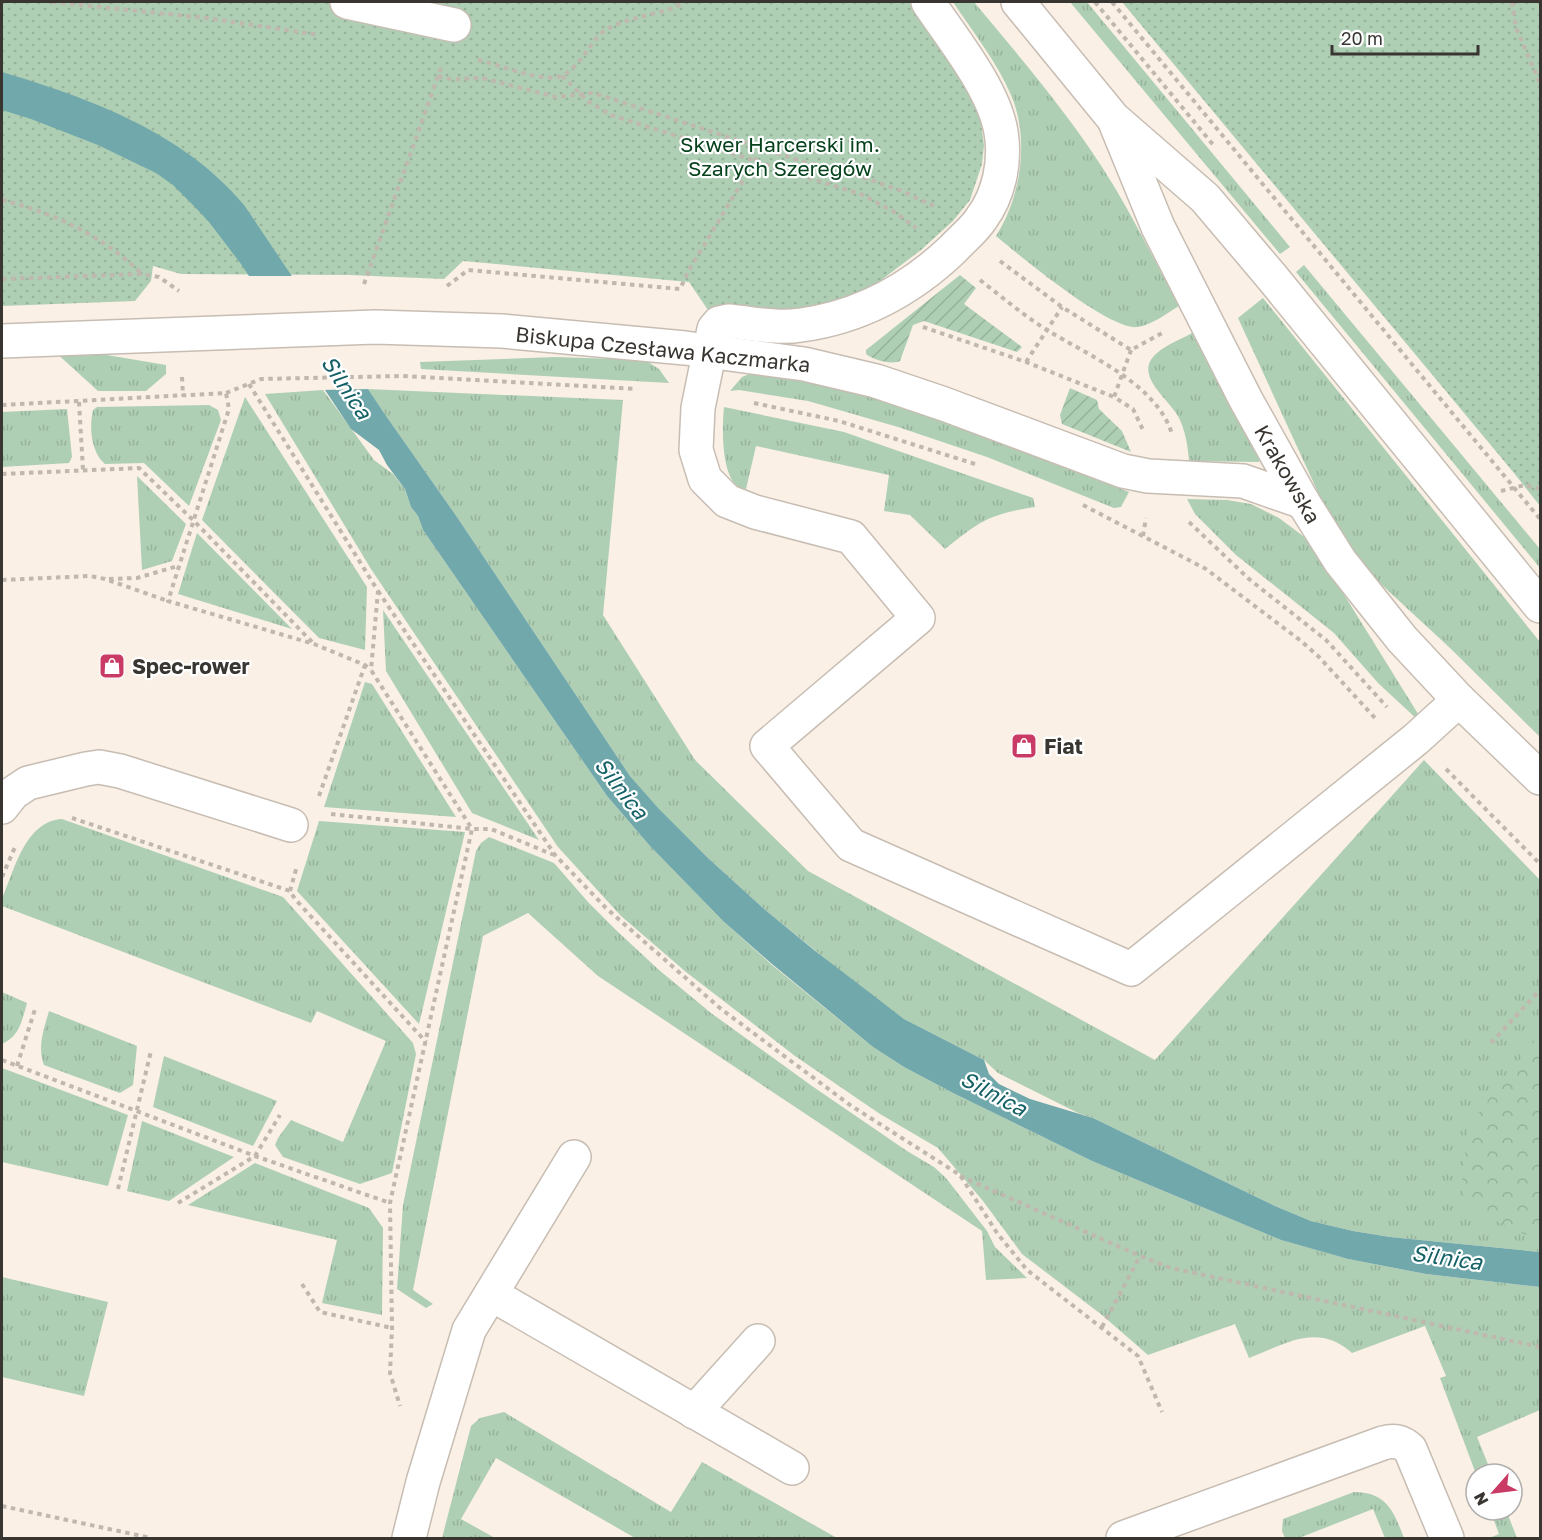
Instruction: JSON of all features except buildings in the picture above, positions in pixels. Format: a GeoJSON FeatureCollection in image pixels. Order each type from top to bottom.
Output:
{"type":"FeatureCollection","features":[{"type":"Feature","properties":{"kind":"street"},"geometry":{"type":"LineString","coordinates":[[347,2],[450,40]]}},
{"type":"Feature","properties":{"kind":"street"},"geometry":{"type":"LineString","coordinates":[[928,2],[988,93],[1001,130],[1003,153],[1000,174],[993,198],[981,220],[931,269],[881,301],[840,317],[799,326],[728,321],[720,323],[714,329],[699,395],[696,450],[705,478],[727,501],[755,512],[850,537],[918,618],[767,746],[851,845],[1131,969],[1416,739],[1459,700]]}},
{"type":"Feature","properties":{"kind":"street","name":"Krakowska"},"geometry":{"type":"LineString","coordinates":[[1018,2],[1113,118],[1205,198],[1540,606]]}},
{"type":"Feature","properties":{"kind":"street","name":"Krakowska"},"geometry":{"type":"LineString","coordinates":[[1113,118],[1158,227],[1251,410],[1303,502],[1340,561],[1402,639],[1459,700],[1540,778]]}},
{"type":"Feature","properties":{"kind":"street","name":"Biskupa Czesława Kaczmarka"},"geometry":{"type":"LineString","coordinates":[[2,341],[375,327],[502,331],[710,351],[804,364],[876,381],[969,412],[1123,471],[1148,476],[1243,481],[1303,502]]}},
{"type":"Feature","properties":{"kind":"street"},"geometry":{"type":"LineString","coordinates":[[2,807],[13,793],[28,783],[99,767],[120,771],[291,825]]}},
{"type":"Feature","properties":{"kind":"street"},"geometry":{"type":"LineString","coordinates":[[409,1539],[423,1482],[469,1330],[574,1157]]}},
{"type":"Feature","properties":{"kind":"street"},"geometry":{"type":"LineString","coordinates":[[491,1294],[792,1468]]}},
{"type":"Feature","properties":{"kind":"street"},"geometry":{"type":"LineString","coordinates":[[694,1412],[758,1341]]}},
{"type":"Feature","properties":{"kind":"street"},"geometry":{"type":"LineString","coordinates":[[1123,1539],[1372,1447],[1394,1441],[1403,1443],[1410,1449],[1447,1539]]}},
{"type":"Feature","properties":{"kind":"path"},"geometry":{"type":"LineString","coordinates":[[52,2],[206,18],[322,36]]}},
{"type":"Feature","properties":{"kind":"path"},"geometry":{"type":"LineString","coordinates":[[374,288],[363,288],[450,40],[490,62],[543,77],[562,76],[575,66],[597,36],[605,30],[622,21],[666,10],[685,2]]}},
{"type":"Feature","properties":{"kind":"path"},"geometry":{"type":"LineString","coordinates":[[1095,2],[1220,153]]}},
{"type":"Feature","properties":{"kind":"path"},"geometry":{"type":"LineString","coordinates":[[1112,2],[1540,519]]}},
{"type":"Feature","properties":{"kind":"path"},"geometry":{"type":"LineString","coordinates":[[1512,2],[1516,28],[1540,83]]}},
{"type":"Feature","properties":{"kind":"path"},"geometry":{"type":"LineString","coordinates":[[438,76],[457,81],[486,79],[556,97],[582,94],[600,95],[762,149],[856,175],[938,208]]}},
{"type":"Feature","properties":{"kind":"path"},"geometry":{"type":"LineString","coordinates":[[562,76],[600,110],[611,116],[863,195],[896,213],[923,234]]}},
{"type":"Feature","properties":{"kind":"path"},"geometry":{"type":"LineString","coordinates":[[446,287],[468,270],[680,289],[689,270],[762,149]]}},
{"type":"Feature","properties":{"kind":"path"},"geometry":{"type":"LineString","coordinates":[[2,200],[56,218],[83,230],[125,257],[142,274]]}},
{"type":"Feature","properties":{"kind":"path"},"geometry":{"type":"LineString","coordinates":[[994,256],[1062,307],[1131,350]]}},
{"type":"Feature","properties":{"kind":"path"},"geometry":{"type":"LineString","coordinates":[[2,279],[142,274],[159,277],[180,291]]}},
{"type":"Feature","properties":{"kind":"path"},"geometry":{"type":"LineString","coordinates":[[975,275],[1008,303],[1136,385],[1152,399],[1165,418],[1173,438]]}},
{"type":"Feature","properties":{"kind":"path"},"geometry":{"type":"LineString","coordinates":[[1026,362],[1062,307]]}},
{"type":"Feature","properties":{"kind":"path"},"geometry":{"type":"LineString","coordinates":[[923,327],[1026,362],[1114,397],[1133,409],[1145,435]]}},
{"type":"Feature","properties":{"kind":"path"},"geometry":{"type":"LineString","coordinates":[[1114,397],[1131,350],[1168,330]]}},
{"type":"Feature","properties":{"kind":"path"},"geometry":{"type":"LineString","coordinates":[[182,367],[183,396]]}},
{"type":"Feature","properties":{"kind":"path"},"geometry":{"type":"LineString","coordinates":[[2,405],[226,393],[261,379],[402,376],[648,390]]}},
{"type":"Feature","properties":{"kind":"path"},"geometry":{"type":"LineString","coordinates":[[249,384],[378,591],[555,855],[606,908],[721,1008],[850,1105],[960,1175],[1140,1256],[1183,1270],[1540,1347]]}},
{"type":"Feature","properties":{"kind":"path"},"geometry":{"type":"LineString","coordinates":[[168,601],[230,409],[226,393]]}},
{"type":"Feature","properties":{"kind":"path"},"geometry":{"type":"LineString","coordinates":[[79,402],[83,470]]}},
{"type":"Feature","properties":{"kind":"path"},"geometry":{"type":"LineString","coordinates":[[749,402],[839,421],[983,467]]}},
{"type":"Feature","properties":{"kind":"path"},"geometry":{"type":"LineString","coordinates":[[2,474],[139,468],[314,644]]}},
{"type":"Feature","properties":{"kind":"path"},"geometry":{"type":"LineString","coordinates":[[1500,491],[1525,485],[1540,489]]}},
{"type":"Feature","properties":{"kind":"path"},"geometry":{"type":"LineString","coordinates":[[1080,504],[1206,569],[1310,648],[1379,722],[1416,739]]}},
{"type":"Feature","properties":{"kind":"path"},"geometry":{"type":"LineString","coordinates":[[1183,514],[1249,579],[1326,640],[1416,739]]}},
{"type":"Feature","properties":{"kind":"path"},"geometry":{"type":"LineString","coordinates":[[105,579],[137,578],[179,566]]}},
{"type":"Feature","properties":{"kind":"path"},"geometry":{"type":"LineString","coordinates":[[2,580],[90,576],[105,579],[168,601],[314,644],[365,665],[371,670],[472,829],[390,1203],[392,1328],[390,1373],[402,1414]]}},
{"type":"Feature","properties":{"kind":"path"},"geometry":{"type":"LineString","coordinates":[[371,670],[378,591]]}},
{"type":"Feature","properties":{"kind":"path"},"geometry":{"type":"LineString","coordinates":[[317,802],[365,665]]}},
{"type":"Feature","properties":{"kind":"path"},"geometry":{"type":"LineString","coordinates":[[1439,762],[1540,864]]}},
{"type":"Feature","properties":{"kind":"path"},"geometry":{"type":"LineString","coordinates":[[325,813],[490,829],[555,855]]}},
{"type":"Feature","properties":{"kind":"path"},"geometry":{"type":"LineString","coordinates":[[71,818],[290,891],[426,1042]]}},
{"type":"Feature","properties":{"kind":"path"},"geometry":{"type":"LineString","coordinates":[[2,878],[16,845]]}},
{"type":"Feature","properties":{"kind":"path"},"geometry":{"type":"LineString","coordinates":[[290,891],[300,857]]}},
{"type":"Feature","properties":{"kind":"path"},"geometry":{"type":"LineString","coordinates":[[1491,1043],[1540,990]]}},
{"type":"Feature","properties":{"kind":"path"},"geometry":{"type":"LineString","coordinates":[[17,1066],[36,1006]]}},
{"type":"Feature","properties":{"kind":"path"},"geometry":{"type":"LineString","coordinates":[[118,1189],[151,1051]]}},
{"type":"Feature","properties":{"kind":"path"},"geometry":{"type":"LineString","coordinates":[[2,1060],[255,1156],[390,1203]]}},
{"type":"Feature","properties":{"kind":"path"},"geometry":{"type":"LineString","coordinates":[[178,1203],[255,1156],[280,1115]]}},
{"type":"Feature","properties":{"kind":"path"},"geometry":{"type":"LineString","coordinates":[[960,1175],[997,1233],[1027,1270],[1138,1356],[1162,1412]]}},
{"type":"Feature","properties":{"kind":"path"},"geometry":{"type":"LineString","coordinates":[[1102,1327],[1140,1256]]}},
{"type":"Feature","properties":{"kind":"path"},"geometry":{"type":"LineString","coordinates":[[302,1284],[320,1312],[392,1328]]}},
{"type":"Feature","properties":{"kind":"path"},"geometry":{"type":"LineString","coordinates":[[2,1506],[151,1539]]}},
{"type":"Feature","properties":{"kind":"green space","name":"Skwer Harcerski im. Szarych Szeregów"},"geometry":{"type":"Polygon","coordinates":[[[2,2],[909,2],[974,102],[981,123],[984,145],[982,164],[970,200],[953,221],[921,250],[872,287],[853,296],[803,310],[708,310],[689,282],[463,261],[444,279],[349,275],[181,274],[153,266],[151,281],[135,301],[2,306],[2,2]]]}},
{"type":"Feature","properties":{"kind":"green space"},"geometry":{"type":"Polygon","coordinates":[[[953,2],[974,2],[1072,124],[1123,201],[1179,306],[1143,326],[1125,325],[1087,305],[996,236],[1005,221],[1017,186],[1021,149],[1017,112],[1011,95],[992,59],[953,2]]]}},
{"type":"Feature","properties":{"kind":"green space"},"geometry":{"type":"Polygon","coordinates":[[[1070,2],[1087,2],[1290,247],[1280,254],[1070,2]]]}},
{"type":"Feature","properties":{"kind":"green space"},"geometry":{"type":"Polygon","coordinates":[[[1122,2],[1540,2],[1540,506],[1514,473],[1122,2]]]}},
{"type":"Feature","properties":{"kind":"green space"},"geometry":{"type":"Polygon","coordinates":[[[1304,265],[1540,549],[1540,568],[1296,272],[1304,265]]]}},
{"type":"Feature","properties":{"kind":"green space"},"geometry":{"type":"Polygon","coordinates":[[[960,275],[976,288],[964,304],[1022,347],[1017,352],[924,321],[913,325],[900,361],[883,361],[866,354],[866,350],[960,275]]]}},
{"type":"Feature","properties":{"kind":"green space"},"geometry":{"type":"Polygon","coordinates":[[[1263,298],[1540,642],[1540,737],[1450,648],[1370,574],[1333,525],[1238,318],[1263,298]]]}},
{"type":"Feature","properties":{"kind":"green space"},"geometry":{"type":"Polygon","coordinates":[[[1194,332],[1260,457],[1259,462],[1189,461],[1186,438],[1178,416],[1154,386],[1148,369],[1150,361],[1157,353],[1194,332]]]}},
{"type":"Feature","properties":{"kind":"green space"},"geometry":{"type":"Polygon","coordinates":[[[54,351],[95,353],[166,365],[166,374],[146,391],[98,391],[54,351]]]}},
{"type":"Feature","properties":{"kind":"green space"},"geometry":{"type":"Polygon","coordinates":[[[556,357],[645,360],[659,369],[669,383],[421,369],[420,362],[556,357]]]}},
{"type":"Feature","properties":{"kind":"green space"},"geometry":{"type":"Polygon","coordinates":[[[754,372],[830,386],[906,407],[1129,492],[1121,507],[1114,508],[987,457],[898,427],[808,401],[739,390],[730,391],[742,377],[754,372]]]}},
{"type":"Feature","properties":{"kind":"green space"},"geometry":{"type":"Polygon","coordinates":[[[1070,388],[1097,400],[1099,409],[1122,431],[1131,452],[1062,424],[1060,415],[1070,388]]]}},
{"type":"Feature","properties":{"kind":"green space"},"geometry":{"type":"Polygon","coordinates":[[[367,389],[623,400],[603,615],[695,760],[808,871],[1155,1060],[1424,760],[1540,880],[1540,1252],[1390,1237],[1311,1221],[1078,1113],[998,1073],[984,1060],[904,1019],[860,987],[763,908],[708,858],[657,808],[630,776],[457,517],[367,389]]]}},
{"type":"Feature","properties":{"kind":"green space"},"geometry":{"type":"Polygon","coordinates":[[[323,390],[374,460],[393,474],[405,489],[423,530],[607,796],[650,846],[723,921],[772,965],[873,1047],[904,1067],[955,1094],[1092,1161],[1281,1240],[1348,1259],[1426,1274],[1540,1287],[1540,1410],[1477,1437],[1487,1462],[1472,1462],[1440,1378],[1446,1376],[1425,1326],[1352,1353],[1339,1344],[1314,1337],[1288,1342],[1249,1358],[1235,1324],[1148,1355],[1102,1315],[1022,1254],[983,1201],[938,1148],[880,1114],[795,1056],[686,972],[621,916],[558,847],[371,569],[265,394],[323,390]]]}},
{"type":"Feature","properties":{"kind":"green space"},"geometry":{"type":"Polygon","coordinates":[[[245,397],[367,587],[365,650],[319,638],[202,520],[245,397]]]}},
{"type":"Feature","properties":{"kind":"green space"},"geometry":{"type":"Polygon","coordinates":[[[209,405],[218,410],[221,420],[189,506],[144,463],[105,464],[94,446],[91,424],[93,410],[97,407],[209,405]]]}},
{"type":"Feature","properties":{"kind":"green space"},"geometry":{"type":"Polygon","coordinates":[[[724,407],[844,432],[1033,498],[1035,507],[986,520],[945,549],[910,515],[884,511],[889,475],[756,446],[746,489],[738,486],[731,479],[727,468],[723,441],[724,407]]]}},
{"type":"Feature","properties":{"kind":"green space"},"geometry":{"type":"Polygon","coordinates":[[[67,409],[72,457],[69,463],[2,467],[2,412],[67,409]]]}},
{"type":"Feature","properties":{"kind":"green space"},"geometry":{"type":"Polygon","coordinates":[[[137,476],[186,524],[172,561],[142,570],[137,476]]]}},
{"type":"Feature","properties":{"kind":"green space"},"geometry":{"type":"Polygon","coordinates":[[[1187,499],[1227,500],[1251,504],[1279,518],[1303,536],[1330,572],[1420,717],[1419,721],[1378,683],[1334,633],[1236,555],[1195,514],[1187,499]]]}},
{"type":"Feature","properties":{"kind":"green space"},"geometry":{"type":"Polygon","coordinates":[[[197,533],[292,629],[178,594],[197,533]]]}},
{"type":"Feature","properties":{"kind":"green space"},"geometry":{"type":"Polygon","coordinates":[[[383,610],[539,840],[472,813],[386,671],[383,610]]]}},
{"type":"Feature","properties":{"kind":"green space"},"geometry":{"type":"Polygon","coordinates":[[[365,682],[372,684],[456,817],[324,807],[365,682]]]}},
{"type":"Feature","properties":{"kind":"green space"},"geometry":{"type":"Polygon","coordinates":[[[62,819],[283,897],[413,1043],[416,1054],[392,1173],[360,1184],[283,1157],[275,1145],[291,1120],[343,1142],[386,1041],[317,1011],[311,1023],[2,906],[2,899],[17,862],[30,838],[39,828],[49,822],[62,819]]]}},
{"type":"Feature","properties":{"kind":"green space"},"geometry":{"type":"Polygon","coordinates":[[[319,821],[465,832],[419,1024],[297,891],[319,821]]]}},
{"type":"Feature","properties":{"kind":"green space"},"geometry":{"type":"Polygon","coordinates":[[[489,837],[554,863],[617,931],[711,1013],[812,1086],[934,1167],[946,1178],[987,1231],[995,1247],[1027,1278],[986,1280],[982,1231],[598,976],[528,913],[483,936],[413,1290],[433,1304],[426,1308],[397,1289],[403,1205],[476,851],[489,837]]]}},
{"type":"Feature","properties":{"kind":"green space"},"geometry":{"type":"Polygon","coordinates":[[[2,992],[27,1003],[17,1032],[2,1044],[2,992]]]}},
{"type":"Feature","properties":{"kind":"green space"},"geometry":{"type":"Polygon","coordinates":[[[49,1011],[137,1046],[133,1085],[120,1093],[44,1065],[41,1045],[49,1011]]]}},
{"type":"Feature","properties":{"kind":"green space"},"geometry":{"type":"Polygon","coordinates":[[[1540,1035],[1540,1237],[1524,1234],[1472,1210],[1461,1190],[1468,1127],[1540,1035]]]}},
{"type":"Feature","properties":{"kind":"green space"},"geometry":{"type":"Polygon","coordinates":[[[164,1056],[277,1101],[253,1146],[153,1107],[164,1056]]]}},
{"type":"Feature","properties":{"kind":"green space"},"geometry":{"type":"Polygon","coordinates":[[[2,1068],[128,1115],[108,1186],[2,1162],[2,1068]]]}},
{"type":"Feature","properties":{"kind":"green space"},"geometry":{"type":"Polygon","coordinates":[[[142,1121],[234,1157],[169,1201],[127,1191],[142,1121]]]}},
{"type":"Feature","properties":{"kind":"green space"},"geometry":{"type":"Polygon","coordinates":[[[255,1163],[369,1208],[383,1228],[382,1315],[322,1303],[337,1240],[188,1205],[255,1163]]]}},
{"type":"Feature","properties":{"kind":"green space"},"geometry":{"type":"Polygon","coordinates":[[[2,1277],[108,1302],[84,1396],[2,1377],[2,1277]]]}},
{"type":"Feature","properties":{"kind":"green space"},"geometry":{"type":"Polygon","coordinates":[[[504,1412],[671,1512],[702,1462],[837,1538],[635,1538],[496,1458],[461,1519],[495,1538],[442,1538],[471,1426],[480,1418],[504,1412]]]}},
{"type":"Feature","properties":{"kind":"green space"},"geometry":{"type":"Polygon","coordinates":[[[1354,1492],[1374,1496],[1388,1505],[1404,1538],[1385,1538],[1373,1509],[1299,1538],[1285,1538],[1282,1531],[1283,1519],[1354,1492]]]}},
{"type":"Feature","properties":{"kind":"green space"},"geometry":{"type":"Polygon","coordinates":[[[1494,1522],[1511,1522],[1517,1538],[1489,1538],[1499,1534],[1494,1522]]]}},
{"type":"Feature","properties":{"kind":"water","name":"Silnica"},"geometry":{"type":"Polygon","coordinates":[[[2,72],[68,93],[133,121],[193,157],[220,179],[244,205],[630,776],[708,858],[814,950],[904,1019],[984,1060],[989,1074],[999,1084],[1030,1099],[1093,1118],[1275,1206],[1311,1221],[1390,1237],[1540,1252],[1540,1287],[1426,1274],[1348,1259],[1281,1240],[1092,1161],[955,1094],[904,1067],[873,1047],[723,921],[650,846],[607,796],[423,530],[405,489],[379,450],[351,429],[241,264],[209,222],[173,185],[156,173],[98,145],[2,110],[2,72]]]}},
{"type":"Feature","properties":{"kind":"pier"},"geometry":{"type":"Polygon","coordinates":[[[245,276],[295,276],[371,389],[320,390],[245,276]]]}},
{"type":"Feature","properties":{"kind":"place","name":"Spec-rower"},"geometry":{"type":"Point","coordinates":[112,666]}},
{"type":"Feature","properties":{"kind":"place","name":"Fiat"},"geometry":{"type":"Point","coordinates":[1024,746]}}]}
